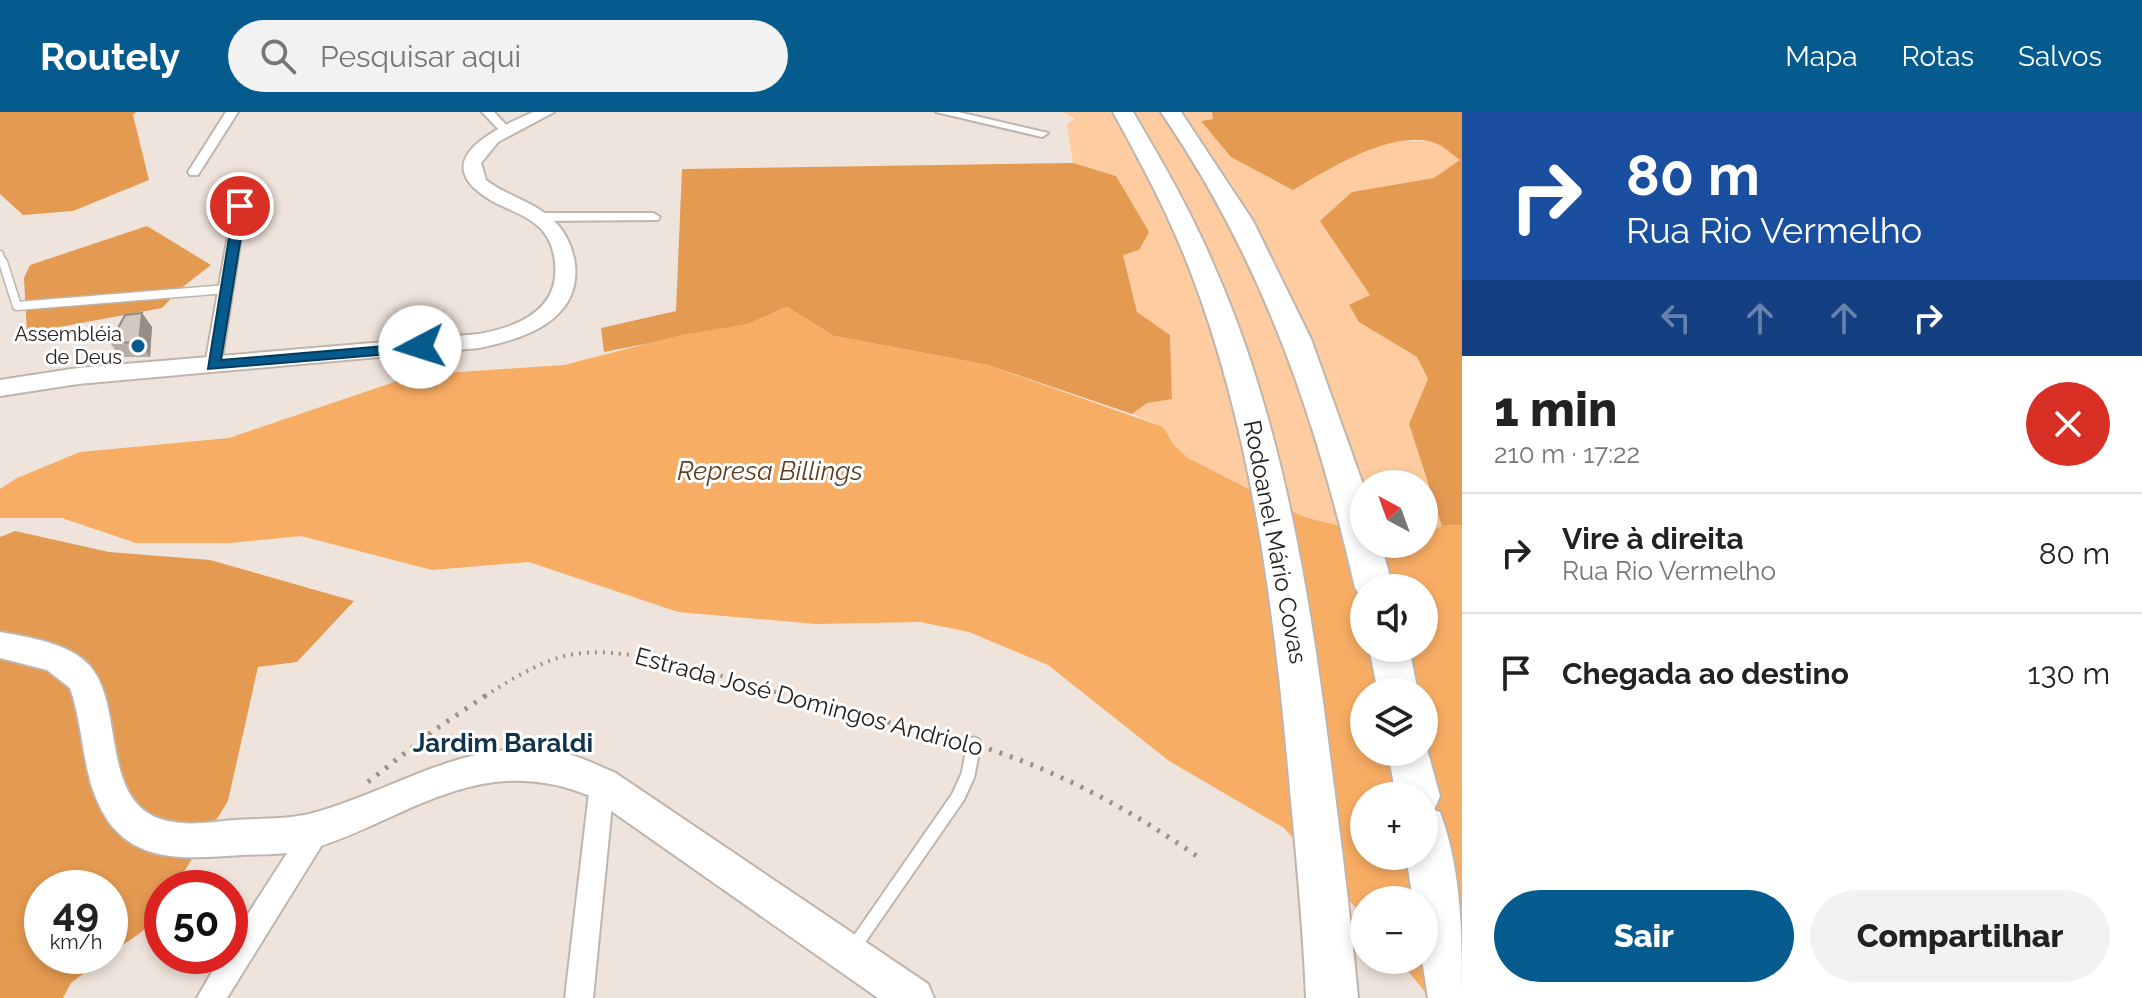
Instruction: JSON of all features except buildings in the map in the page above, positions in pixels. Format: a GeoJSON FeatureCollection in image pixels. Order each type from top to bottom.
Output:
{"type":"FeatureCollection","features":[{"type":"Feature","properties":{"kind":"highway","name":"Rodoanel Mário Covas"},"geometry":{"type":"LineString","coordinates":[[1123,112],[1172,196],[1219,310],[1257,437],[1281,549],[1300,668],[1332,998]]}},
{"type":"Feature","properties":{"kind":"highway"},"geometry":{"type":"LineString","coordinates":[[1171,112],[1222,187],[1276,291],[1358,518],[1371,574]]}},
{"type":"Feature","properties":{"kind":"highway"},"geometry":{"type":"LineString","coordinates":[[1431,870],[1454,998]]}},
{"type":"Feature","properties":{"kind":"main road"},"geometry":{"type":"LineString","coordinates":[[0,388],[65,377],[479,341],[533,324],[558,301],[566,272],[560,243],[538,217],[499,198],[472,173],[472,161],[481,145],[546,112]]}},
{"type":"Feature","properties":{"kind":"main road"},"geometry":{"type":"LineString","coordinates":[[0,645],[62,663],[76,672],[90,702],[107,788],[123,817],[141,830],[164,839],[191,842],[316,831],[424,783],[496,765],[559,767],[583,773],[602,784],[848,956],[914,998]]}},
{"type":"Feature","properties":{"kind":"street"},"geometry":{"type":"LineString","coordinates":[[194,172],[232,112]]}},
{"type":"Feature","properties":{"kind":"street"},"geometry":{"type":"LineString","coordinates":[[488,112],[507,132]]}},
{"type":"Feature","properties":{"kind":"street"},"geometry":{"type":"LineString","coordinates":[[942,112],[1042,133]]}},
{"type":"Feature","properties":{"kind":"street"},"geometry":{"type":"LineString","coordinates":[[213,365],[244,179]]}},
{"type":"Feature","properties":{"kind":"street"},"geometry":{"type":"LineString","coordinates":[[538,217],[653,217]]}},
{"type":"Feature","properties":{"kind":"street"},"geometry":{"type":"LineString","coordinates":[[579,998],[602,784]]}},
{"type":"Feature","properties":{"kind":"street"},"geometry":{"type":"LineString","coordinates":[[211,998],[316,831]]}},
{"type":"Feature","properties":{"kind":"lane"},"geometry":{"type":"LineString","coordinates":[[0,254],[17,306],[227,289]]}},
{"type":"Feature","properties":{"kind":"lane"},"geometry":{"type":"LineString","coordinates":[[848,956],[958,797],[968,775],[974,744]]}},
{"type":"Feature","properties":{"kind":"path","name":"Estrada José Domingos Andriolo"},"geometry":{"type":"LineString","coordinates":[[358,792],[412,746],[533,668],[561,657],[591,652],[635,655],[974,744],[1027,761],[1097,789],[1140,815],[1201,859]]}},
{"type":"Feature","properties":{"kind":"shaded area"},"geometry":{"type":"Polygon","coordinates":[[[0,112],[136,112],[133,115],[149,180],[73,211],[23,215],[0,194],[0,112]]]}},
{"type":"Feature","properties":{"kind":"shaded area"},"geometry":{"type":"Polygon","coordinates":[[[1063,112],[1212,112],[1213,119],[1202,120],[1293,190],[1360,153],[1396,142],[1435,143],[1461,161],[1434,178],[1352,192],[1370,296],[1359,322],[1417,357],[1428,379],[1409,424],[1424,470],[1350,470],[1350,528],[1304,517],[1188,458],[1173,444],[1163,427],[1132,414],[1147,403],[1172,399],[1170,335],[1137,312],[1123,254],[1116,176],[1073,163],[1067,124],[1075,119],[1063,112]]]}},
{"type":"Feature","properties":{"kind":"shaded area"},"geometry":{"type":"Polygon","coordinates":[[[1212,112],[1462,112],[1462,525],[1442,526],[1438,514],[1438,470],[1424,470],[1409,424],[1428,379],[1417,357],[1359,322],[1349,305],[1370,295],[1320,221],[1352,192],[1434,178],[1460,160],[1440,145],[1423,140],[1404,140],[1343,161],[1293,190],[1231,157],[1201,121],[1213,119],[1212,112]]]}},
{"type":"Feature","properties":{"kind":"shaded area"},"geometry":{"type":"Polygon","coordinates":[[[1073,163],[1116,176],[1149,232],[1139,250],[1123,255],[1137,312],[1170,335],[1172,399],[1147,403],[1132,414],[988,365],[834,336],[787,307],[748,324],[604,352],[601,328],[676,311],[682,169],[1073,163]]]}},
{"type":"Feature","properties":{"kind":"shaded area"},"geometry":{"type":"Polygon","coordinates":[[[147,226],[211,265],[180,289],[162,308],[27,333],[24,278],[30,265],[147,226]]]}},
{"type":"Feature","properties":{"kind":"shaded area"},"geometry":{"type":"Polygon","coordinates":[[[15,531],[109,552],[210,560],[354,601],[297,662],[258,667],[228,801],[185,870],[144,870],[144,929],[139,934],[128,942],[128,870],[24,870],[24,974],[83,974],[71,983],[63,998],[0,998],[0,537],[15,531]]]}},
{"type":"Feature","properties":{"kind":"water","name":"Represa Billings"},"geometry":{"type":"Polygon","coordinates":[[[787,307],[834,336],[988,365],[1163,427],[1173,444],[1188,458],[1304,517],[1350,528],[1350,558],[1438,558],[1438,528],[1462,525],[1462,998],[1430,998],[1410,974],[1438,974],[1438,886],[1350,886],[1350,901],[1284,828],[1169,761],[1048,665],[969,632],[920,622],[816,624],[678,612],[529,562],[432,570],[301,536],[230,543],[136,543],[62,518],[0,518],[0,489],[17,478],[80,452],[229,438],[415,375],[564,365],[681,335],[748,324],[787,307]]]}},
{"type":"Feature","properties":{"kind":"place","name":"Assembléia de Deus"},"geometry":{"type":"Point","coordinates":[138,346]}},
{"type":"Feature","properties":{"kind":"district","name":"Jardim Baraldi"},"geometry":{"type":"Point","coordinates":[503,743]}},
{"type":"Feature","properties":{"kind":"route"},"geometry":{"type":"LineString","coordinates":[[240,206],[213,365],[420,347]]}}]}
